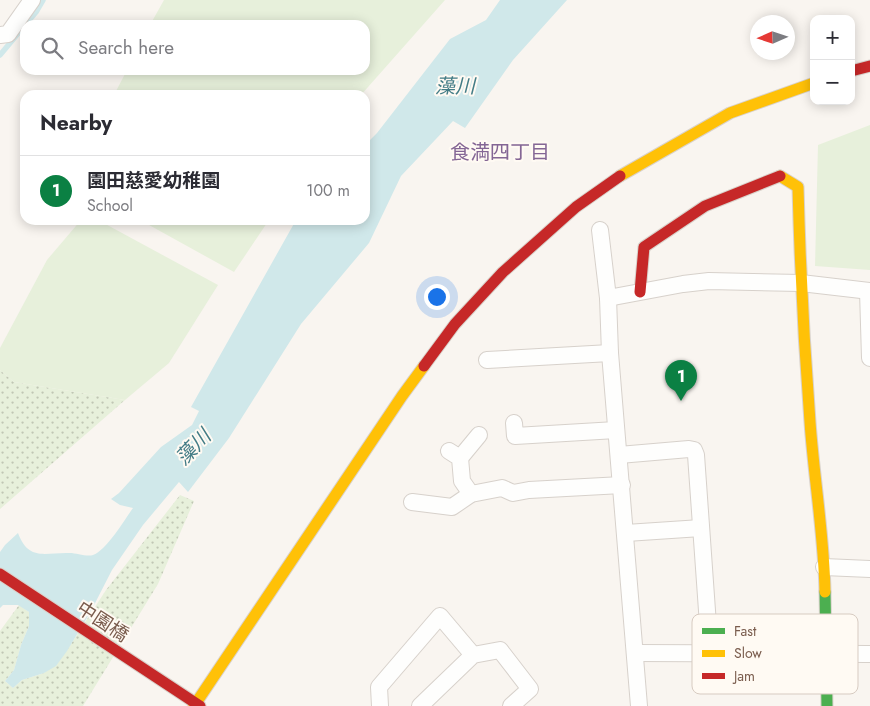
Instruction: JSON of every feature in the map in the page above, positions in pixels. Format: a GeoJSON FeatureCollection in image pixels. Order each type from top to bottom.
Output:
{"type":"FeatureCollection","features":[{"type":"Feature","properties":{"kind":"street"},"geometry":{"type":"LineString","coordinates":[[0,35],[8,34],[32,0]]}},
{"type":"Feature","properties":{"kind":"street"},"geometry":{"type":"LineString","coordinates":[[855,69],[870,66]]}},
{"type":"Feature","properties":{"kind":"street"},"geometry":{"type":"LineString","coordinates":[[197,705],[402,396],[455,324],[503,272],[576,207],[625,172],[730,113],[810,84]]}},
{"type":"Feature","properties":{"kind":"street"},"geometry":{"type":"LineString","coordinates":[[640,292],[644,247],[705,206],[781,176],[798,187],[800,284],[810,424],[824,567],[825,614]]}},
{"type":"Feature","properties":{"kind":"street"},"geometry":{"type":"LineString","coordinates":[[600,230],[608,298],[610,353],[639,706]]}},
{"type":"Feature","properties":{"kind":"street"},"geometry":{"type":"LineString","coordinates":[[608,298],[683,284],[709,282],[800,284],[869,291],[870,358]]}},
{"type":"Feature","properties":{"kind":"street"},"geometry":{"type":"LineString","coordinates":[[487,360],[610,353]]}},
{"type":"Feature","properties":{"kind":"street"},"geometry":{"type":"LineString","coordinates":[[515,436],[616,430]]}},
{"type":"Feature","properties":{"kind":"street"},"geometry":{"type":"LineString","coordinates":[[471,494],[462,481],[454,455],[479,435]]}},
{"type":"Feature","properties":{"kind":"street"},"geometry":{"type":"LineString","coordinates":[[619,455],[694,450],[696,455],[707,614]]}},
{"type":"Feature","properties":{"kind":"street"},"geometry":{"type":"LineString","coordinates":[[412,502],[452,507],[471,494],[502,488],[513,493],[529,490],[622,485]]}},
{"type":"Feature","properties":{"kind":"street"},"geometry":{"type":"LineString","coordinates":[[626,533],[701,528]]}},
{"type":"Feature","properties":{"kind":"street"},"geometry":{"type":"LineString","coordinates":[[824,567],[870,569]]}},
{"type":"Feature","properties":{"kind":"street","name":"中園橋"},"geometry":{"type":"LineString","coordinates":[[0,574],[197,705]]}},
{"type":"Feature","properties":{"kind":"street"},"geometry":{"type":"LineString","coordinates":[[380,706],[379,687],[440,616],[473,655]]}},
{"type":"Feature","properties":{"kind":"street"},"geometry":{"type":"LineString","coordinates":[[420,706],[473,655],[500,650],[530,689],[511,706]]}},
{"type":"Feature","properties":{"kind":"street"},"geometry":{"type":"LineString","coordinates":[[635,653],[692,653]]}},
{"type":"Feature","properties":{"kind":"green space"},"geometry":{"type":"Polygon","coordinates":[[[164,0],[445,0],[365,90],[117,90],[124,75],[370,75],[370,20],[153,20],[164,0]]]}},
{"type":"Feature","properties":{"kind":"green space"},"geometry":{"type":"Polygon","coordinates":[[[870,125],[870,270],[815,266],[818,145],[870,125]]]}},
{"type":"Feature","properties":{"kind":"green space"},"geometry":{"type":"Polygon","coordinates":[[[77,225],[107,225],[218,285],[169,363],[125,400],[14,382],[0,370],[0,348],[47,260],[77,225]]]}},
{"type":"Feature","properties":{"kind":"green space"},"geometry":{"type":"Polygon","coordinates":[[[149,225],[266,225],[234,272],[149,225]]]}},
{"type":"Feature","properties":{"kind":"green space"},"geometry":{"type":"Polygon","coordinates":[[[0,370],[14,382],[125,400],[0,509],[0,370]]]}},
{"type":"Feature","properties":{"kind":"green space"},"geometry":{"type":"Polygon","coordinates":[[[180,495],[194,501],[158,584],[83,706],[0,706],[0,631],[19,605],[29,612],[29,626],[14,670],[5,681],[13,688],[22,680],[44,673],[67,650],[106,590],[180,495]]]}},
{"type":"Feature","properties":{"kind":"water","name":"藻川"},"geometry":{"type":"Polygon","coordinates":[[[500,0],[567,0],[513,60],[465,128],[453,121],[401,176],[369,243],[301,324],[229,438],[188,492],[179,482],[143,525],[112,570],[91,611],[56,666],[44,673],[22,680],[13,688],[5,681],[14,670],[29,626],[29,612],[18,605],[3,605],[0,608],[0,552],[18,533],[27,548],[39,554],[70,553],[93,555],[104,548],[133,508],[120,505],[111,499],[119,493],[161,447],[192,425],[199,411],[191,407],[293,225],[370,225],[370,140],[450,39],[486,20],[500,0]]]}},
{"type":"Feature","properties":{"kind":"waterway"},"geometry":{"type":"LineString","coordinates":[[29,20],[43,0]]}},
{"type":"Feature","properties":{"kind":"waterway"},"geometry":{"type":"LineString","coordinates":[[0,55],[20,31]]}},
{"type":"Feature","properties":{"kind":"traffic: fast"},"geometry":{"type":"LineString","coordinates":[[825,592],[825,614]]}},
{"type":"Feature","properties":{"kind":"traffic: fast"},"geometry":{"type":"LineString","coordinates":[[827,694],[827,706]]}},
{"type":"Feature","properties":{"kind":"traffic: slow"},"geometry":{"type":"LineString","coordinates":[[620,176],[730,113],[810,84]]}},
{"type":"Feature","properties":{"kind":"traffic: slow"},"geometry":{"type":"LineString","coordinates":[[780,176],[798,187],[806,363],[823,549],[825,592]]}},
{"type":"Feature","properties":{"kind":"traffic: slow"},"geometry":{"type":"LineString","coordinates":[[194,706],[424,366]]}},
{"type":"Feature","properties":{"kind":"traffic: jam"},"geometry":{"type":"LineString","coordinates":[[855,70],[870,66]]}},
{"type":"Feature","properties":{"kind":"traffic: jam"},"geometry":{"type":"LineString","coordinates":[[424,366],[455,324],[503,272],[576,207],[620,176]]}},
{"type":"Feature","properties":{"kind":"traffic: jam"},"geometry":{"type":"LineString","coordinates":[[640,292],[644,247],[705,206],[780,176]]}},
{"type":"Feature","properties":{"kind":"traffic: jam"},"geometry":{"type":"LineString","coordinates":[[0,574],[200,706]]}},
{"type":"Feature","properties":{"kind":"place","name":"園田慈愛幼稚園"},"geometry":{"type":"Point","coordinates":[681,401]}},
{"type":"Feature","properties":{"kind":"district","name":"食満四丁目"},"geometry":{"type":"Point","coordinates":[500,152]}}]}
